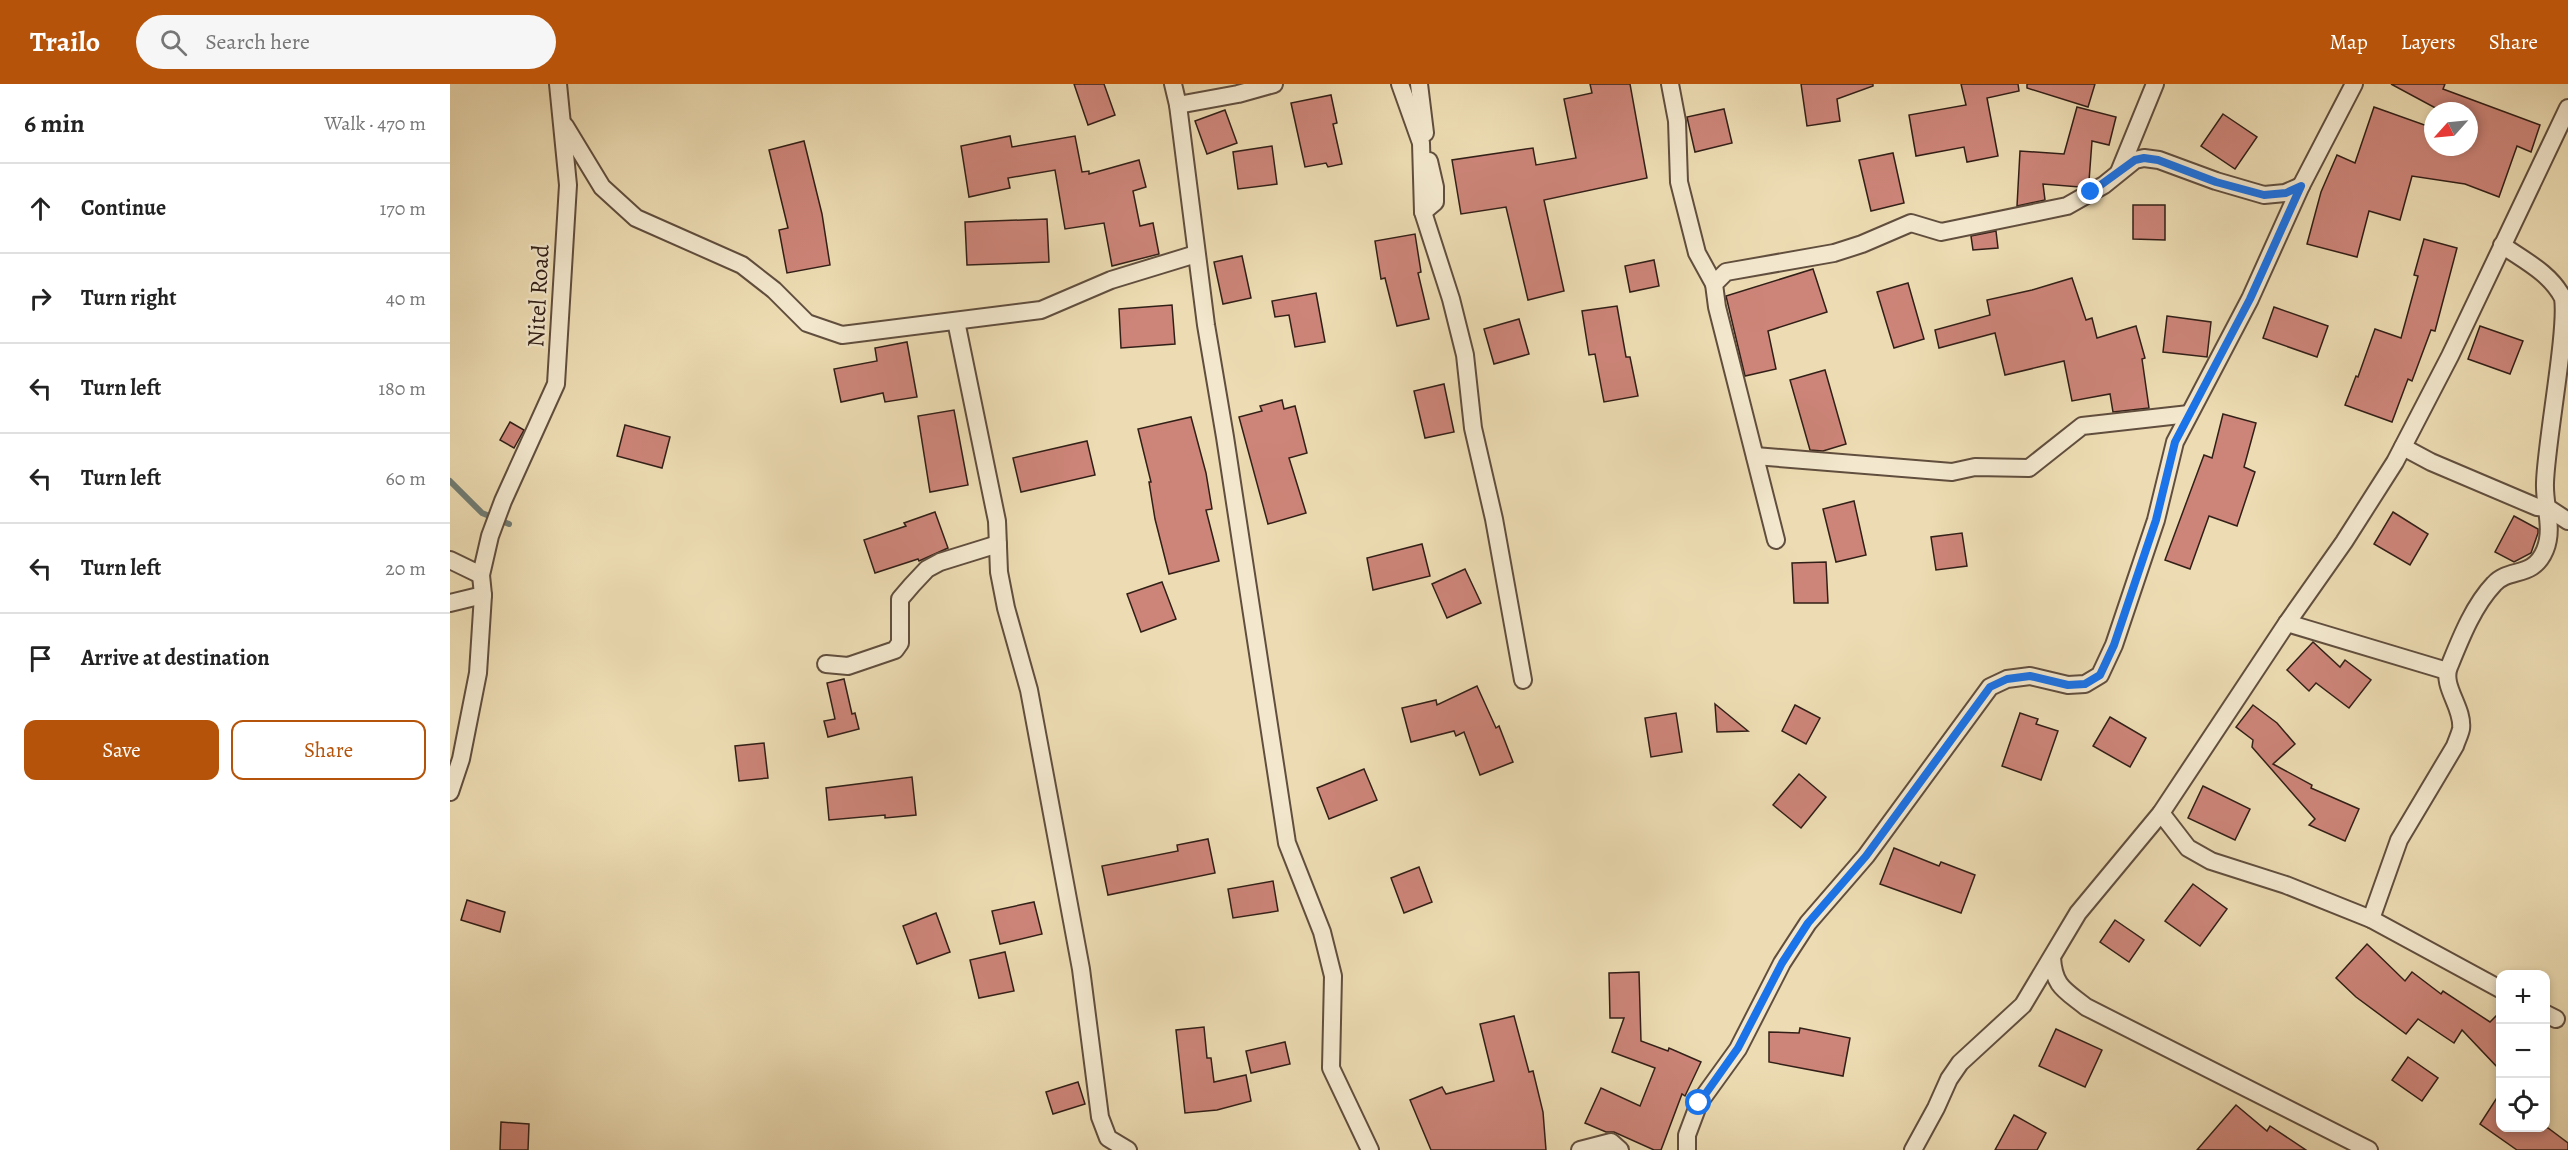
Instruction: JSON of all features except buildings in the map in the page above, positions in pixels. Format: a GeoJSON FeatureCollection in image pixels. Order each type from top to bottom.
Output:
{"type":"FeatureCollection","features":[{"type":"Feature","properties":{"kind":"street","name":"Nitel Road"},"geometry":{"type":"LineString","coordinates":[[450,792],[461,759],[478,673],[483,595],[481,575],[490,536],[503,501],[556,384],[568,184],[558,84]]}},
{"type":"Feature","properties":{"kind":"street"},"geometry":{"type":"LineString","coordinates":[[1173,84],[1178,105],[1196,254],[1287,843],[1322,932],[1333,976],[1331,1068],[1370,1150]]}},
{"type":"Feature","properties":{"kind":"street"},"geometry":{"type":"LineString","coordinates":[[1178,105],[1238,94],[1274,84]]}},
{"type":"Feature","properties":{"kind":"street"},"geometry":{"type":"LineString","coordinates":[[1400,84],[1421,143],[1424,212],[1452,300],[1465,355],[1473,428],[1494,519],[1522,680]]}},
{"type":"Feature","properties":{"kind":"street"},"geometry":{"type":"LineString","coordinates":[[1419,84],[1427,151],[1435,187],[1435,202],[1424,212]]}},
{"type":"Feature","properties":{"kind":"street"},"geometry":{"type":"LineString","coordinates":[[1670,84],[1677,121],[1678,182],[1697,253],[1714,284],[1717,306],[1776,540]]}},
{"type":"Feature","properties":{"kind":"street"},"geometry":{"type":"LineString","coordinates":[[2119,173],[2155,84]]}},
{"type":"Feature","properties":{"kind":"street"},"geometry":{"type":"LineString","coordinates":[[1688,1150],[1687,1135],[1699,1103],[1738,1048],[1782,963],[1808,923],[1866,856],[1990,687],[2007,679],[2030,676],[2068,685],[2085,684],[2100,675],[2114,645],[2156,520],[2175,442],[2250,299],[2301,186],[2354,84]]}},
{"type":"Feature","properties":{"kind":"street"},"geometry":{"type":"LineString","coordinates":[[1913,1150],[1949,1079],[1960,1063],[2023,1005],[2078,913],[2161,813],[2287,623],[2344,542],[2403,447],[2450,356],[2568,108]]}},
{"type":"Feature","properties":{"kind":"street"},"geometry":{"type":"LineString","coordinates":[[563,123],[602,187],[636,218],[742,265],[774,290],[807,323],[842,335],[1041,310],[1111,280],[1196,254]]}},
{"type":"Feature","properties":{"kind":"street"},"geometry":{"type":"LineString","coordinates":[[1714,284],[1726,272],[1834,253],[1911,223],[1941,232],[2067,206],[2104,185],[2135,160],[2144,158],[2158,160],[2216,182],[2264,195],[2286,193],[2301,186]]}},
{"type":"Feature","properties":{"kind":"street"},"geometry":{"type":"LineString","coordinates":[[2502,245],[2549,276],[2568,284]]}},
{"type":"Feature","properties":{"kind":"street"},"geometry":{"type":"LineString","coordinates":[[2371,919],[2399,840],[2455,746],[2461,729],[2460,711],[2447,671],[2476,609],[2495,582],[2505,576],[2524,572],[2536,564],[2545,551],[2549,535],[2545,483],[2567,328],[2564,300],[2549,276]]}},
{"type":"Feature","properties":{"kind":"street"},"geometry":{"type":"LineString","coordinates":[[956,321],[997,521],[999,572],[1006,608],[1029,690],[1081,969],[1100,1117],[1108,1138],[1128,1150]]}},
{"type":"Feature","properties":{"kind":"street"},"geometry":{"type":"LineString","coordinates":[[1755,456],[1952,472],[1975,467],[2030,468],[2082,426],[2189,414]]}},
{"type":"Feature","properties":{"kind":"street"},"geometry":{"type":"LineString","coordinates":[[2403,447],[2432,462],[2537,507],[2548,508],[2568,521]]}},
{"type":"Feature","properties":{"kind":"street"},"geometry":{"type":"LineString","coordinates":[[826,664],[848,666],[858,660],[895,650],[900,643],[900,599],[912,585],[927,570],[940,562],[998,544]]}},
{"type":"Feature","properties":{"kind":"street"},"geometry":{"type":"LineString","coordinates":[[450,560],[481,575]]}},
{"type":"Feature","properties":{"kind":"street"},"geometry":{"type":"LineString","coordinates":[[450,603],[483,595]]}},
{"type":"Feature","properties":{"kind":"street"},"geometry":{"type":"LineString","coordinates":[[2287,623],[2447,671]]}},
{"type":"Feature","properties":{"kind":"street"},"geometry":{"type":"LineString","coordinates":[[2161,813],[2188,848],[2211,861],[2286,885],[2371,919],[2496,987]]}},
{"type":"Feature","properties":{"kind":"street"},"geometry":{"type":"LineString","coordinates":[[2052,958],[2053,976],[2061,987],[2086,1007],[2369,1150]]}},
{"type":"Feature","properties":{"kind":"street"},"geometry":{"type":"LineString","coordinates":[[1580,1150],[1611,1142],[1620,1150]]}},
{"type":"Feature","properties":{"kind":"waterway"},"geometry":{"type":"LineString","coordinates":[[450,481],[482,513],[509,524]]}},
{"type":"Feature","properties":{"kind":"route"},"geometry":{"type":"LineString","coordinates":[[1699,1103],[1738,1048],[1782,963],[1808,923],[1866,856],[1990,687],[2007,679],[2030,676],[2068,685],[2085,684],[2100,675],[2114,645],[2156,520],[2175,442],[2250,299],[2301,186],[2286,193],[2264,195],[2216,182],[2158,160],[2144,158],[2135,160],[2104,185],[2091,192]]}}]}
